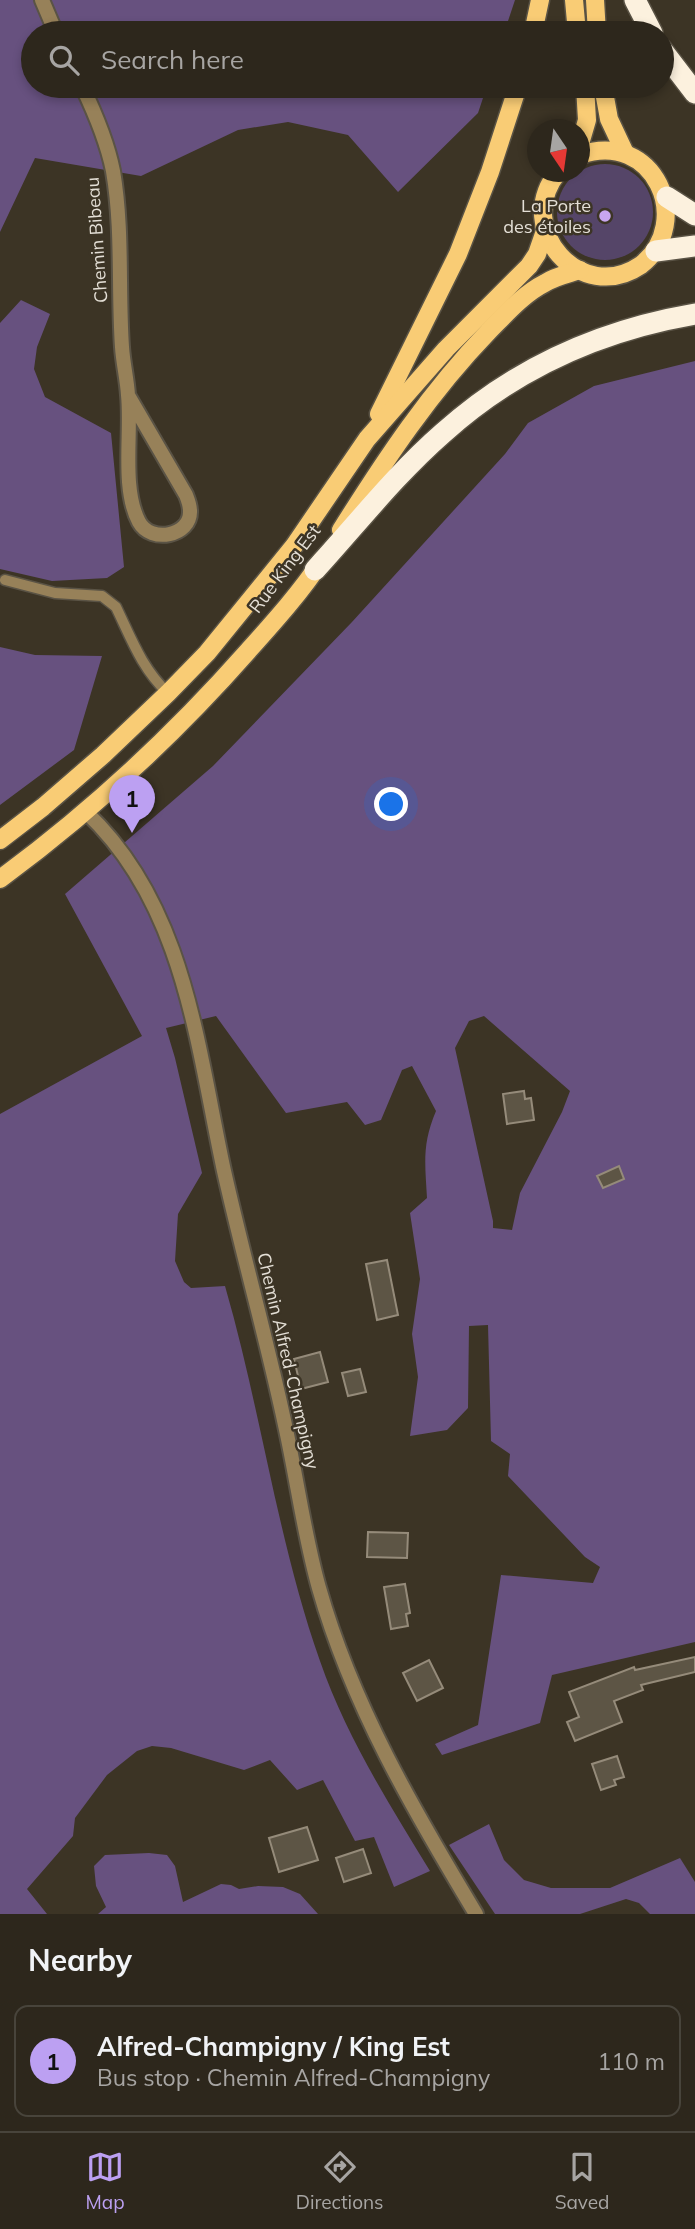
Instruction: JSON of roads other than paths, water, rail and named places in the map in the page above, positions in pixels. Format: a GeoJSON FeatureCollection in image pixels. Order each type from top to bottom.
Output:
{"type":"FeatureCollection","features":[{"type":"Feature","properties":{"kind":"highway"},"geometry":{"type":"LineString","coordinates":[[635,0],[646,21]]}},
{"type":"Feature","properties":{"kind":"highway"},"geometry":{"type":"LineString","coordinates":[[674,66],[695,93]]}},
{"type":"Feature","properties":{"kind":"highway"},"geometry":{"type":"LineString","coordinates":[[667,197],[695,215]]}},
{"type":"Feature","properties":{"kind":"highway"},"geometry":{"type":"LineString","coordinates":[[656,251],[695,246]]}},
{"type":"Feature","properties":{"kind":"highway"},"geometry":{"type":"LineString","coordinates":[[316,570],[423,452],[458,420],[505,385],[547,361],[605,337],[653,322],[695,314]]}},
{"type":"Feature","properties":{"kind":"main road"},"geometry":{"type":"LineString","coordinates":[[536,21],[540,0]]}},
{"type":"Feature","properties":{"kind":"main road"},"geometry":{"type":"LineString","coordinates":[[574,0],[576,21]]}},
{"type":"Feature","properties":{"kind":"main road"},"geometry":{"type":"LineString","coordinates":[[595,0],[596,21]]}},
{"type":"Feature","properties":{"kind":"main road"},"geometry":{"type":"LineString","coordinates":[[367,439],[458,254],[490,172],[514,98]]}},
{"type":"Feature","properties":{"kind":"main road"},"geometry":{"type":"LineString","coordinates":[[587,98],[587,119]]}},
{"type":"Feature","properties":{"kind":"main road"},"geometry":{"type":"LineString","coordinates":[[605,98],[609,119],[625,153]]}},
{"type":"Feature","properties":{"kind":"main road"},"geometry":{"type":"LineString","coordinates":[[551,182],[543,202],[542,216],[551,245],[560,257],[580,271],[600,276],[622,274],[641,265],[656,251],[667,228],[669,213],[662,184],[649,167],[625,153],[604,150],[590,153]]}},
{"type":"Feature","properties":{"kind":"main road","name":"Rue King Est"},"geometry":{"type":"LineString","coordinates":[[0,839],[82,774],[207,653],[266,582],[319,511],[367,439],[446,349],[529,266],[537,254],[545,231]]}},
{"type":"Feature","properties":{"kind":"main road","name":"Rue King Est"},"geometry":{"type":"LineString","coordinates":[[0,879],[86,812],[211,693],[316,570],[397,442],[458,365],[501,319],[537,288],[548,281],[580,271]]}},
{"type":"Feature","properties":{"kind":"street"},"geometry":{"type":"LineString","coordinates":[[42,0],[51,21]]}},
{"type":"Feature","properties":{"kind":"street","name":"Chemin Bibeau"},"geometry":{"type":"LineString","coordinates":[[88,98],[106,144],[116,190],[122,349],[129,397],[129,475],[138,520],[148,533],[167,536],[176,533],[188,520],[191,512],[186,495],[129,397]]}},
{"type":"Feature","properties":{"kind":"street","name":"Chemin Alfred-Champigny"},"geometry":{"type":"LineString","coordinates":[[86,812],[108,834],[139,877],[162,922],[179,972],[237,1229],[283,1414],[315,1576],[332,1630],[385,1753],[475,1914]]}},
{"type":"Feature","properties":{"kind":"lane"},"geometry":{"type":"LineString","coordinates":[[5,580],[45,591],[98,595],[110,600],[116,607],[142,662],[155,681],[168,693]]}},
{"type":"Feature","properties":{"kind":"place","name":"La Porte des étoiles"},"geometry":{"type":"Point","coordinates":[605,216]}},
{"type":"Feature","properties":{"kind":"place","name":"Alfred-Champigny / King Est"},"geometry":{"type":"Point","coordinates":[132,833]}}]}
